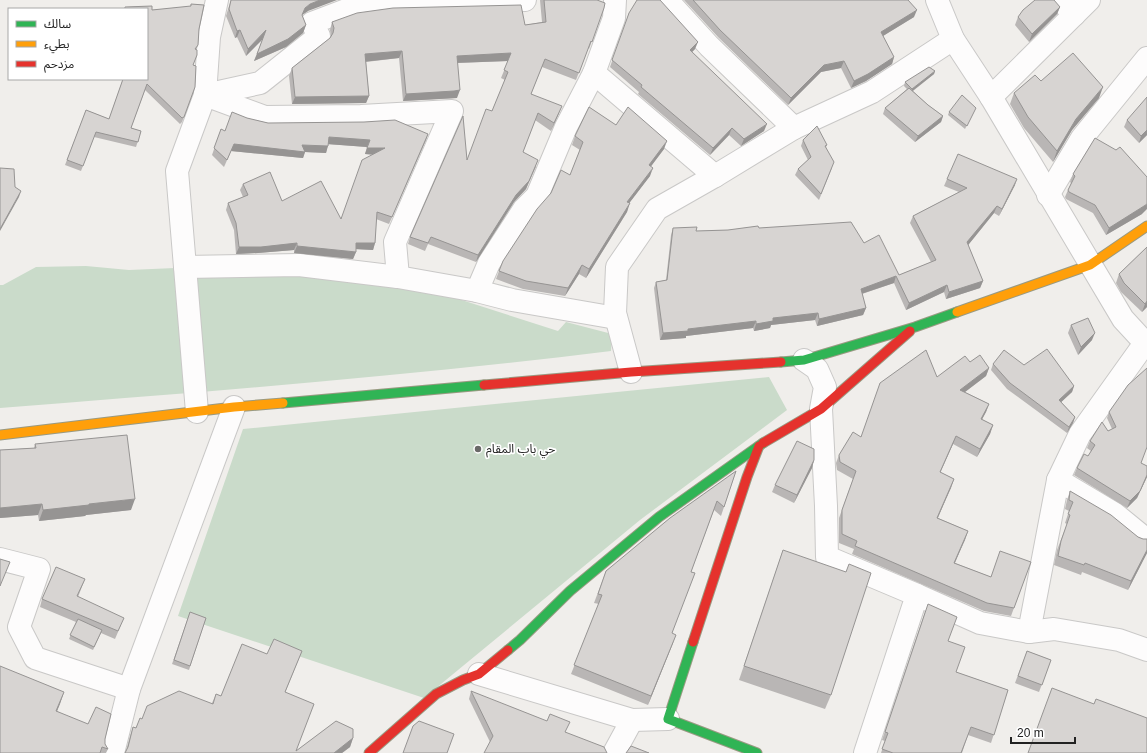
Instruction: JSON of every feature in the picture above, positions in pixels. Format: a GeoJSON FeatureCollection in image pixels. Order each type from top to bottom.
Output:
{"type":"FeatureCollection","features":[{"type":"Feature","properties":{"kind":"main road"},"geometry":{"type":"LineString","coordinates":[[0,435],[234,407],[631,372],[804,360],[915,327],[1090,265],[1147,226]]}},
{"type":"Feature","properties":{"kind":"main road"},"geometry":{"type":"LineString","coordinates":[[369,753],[436,694],[463,680],[479,674],[520,640],[570,591],[659,517],[759,446],[821,409],[915,327]]}},
{"type":"Feature","properties":{"kind":"main road"},"geometry":{"type":"LineString","coordinates":[[757,753],[668,719],[747,477],[759,446]]}},
{"type":"Feature","properties":{"kind":"street"},"geometry":{"type":"LineString","coordinates":[[197,412],[177,171],[205,95],[209,37],[217,0]]}},
{"type":"Feature","properties":{"kind":"street"},"geometry":{"type":"LineString","coordinates":[[205,95],[260,83],[319,36],[312,23],[362,2],[478,2],[525,0]]}},
{"type":"Feature","properties":{"kind":"street"},"geometry":{"type":"LineString","coordinates":[[668,0],[709,46],[794,128]]}},
{"type":"Feature","properties":{"kind":"street"},"geometry":{"type":"LineString","coordinates":[[937,0],[953,39],[991,97],[1122,319],[1146,344],[1080,434],[1058,480],[1029,632]]}},
{"type":"Feature","properties":{"kind":"street"},"geometry":{"type":"LineString","coordinates":[[991,97],[1068,8],[1090,0]]}},
{"type":"Feature","properties":{"kind":"street"},"geometry":{"type":"LineString","coordinates":[[477,291],[489,263],[524,209],[537,196],[566,127],[594,73],[614,18],[609,1]]}},
{"type":"Feature","properties":{"kind":"street"},"geometry":{"type":"LineString","coordinates":[[631,372],[616,318],[617,267],[657,209],[794,128],[872,92],[953,39]]}},
{"type":"Feature","properties":{"kind":"street"},"geometry":{"type":"LineString","coordinates":[[1048,195],[1082,138],[1147,58]]}},
{"type":"Feature","properties":{"kind":"street"},"geometry":{"type":"LineString","coordinates":[[594,73],[715,176]]}},
{"type":"Feature","properties":{"kind":"street"},"geometry":{"type":"LineString","coordinates":[[205,95],[265,117],[361,116],[452,111],[395,242],[398,277]]}},
{"type":"Feature","properties":{"kind":"street"},"geometry":{"type":"LineString","coordinates":[[185,266],[298,265],[398,277],[477,291],[512,300],[616,318]]}},
{"type":"Feature","properties":{"kind":"street"},"geometry":{"type":"LineString","coordinates":[[804,360],[817,369],[825,387],[821,409],[827,556],[980,623],[1029,632],[1054,629],[1119,640],[1141,646],[1147,650]]}},
{"type":"Feature","properties":{"kind":"street"},"geometry":{"type":"LineString","coordinates":[[113,753],[129,689],[234,407]]}},
{"type":"Feature","properties":{"kind":"street"},"geometry":{"type":"LineString","coordinates":[[1058,480],[1115,514],[1142,536]]}},
{"type":"Feature","properties":{"kind":"street"},"geometry":{"type":"LineString","coordinates":[[0,559],[39,569],[19,627],[35,658],[129,689]]}},
{"type":"Feature","properties":{"kind":"street"},"geometry":{"type":"LineString","coordinates":[[865,753],[917,595]]}},
{"type":"Feature","properties":{"kind":"street"},"geometry":{"type":"LineString","coordinates":[[479,674],[632,720],[668,719]]}},
{"type":"Feature","properties":{"kind":"street"},"geometry":{"type":"LineString","coordinates":[[614,753],[632,720]]}},
{"type":"Feature","properties":{"kind":"green space"},"geometry":{"type":"Polygon","coordinates":[[[86,266],[129,270],[175,268],[300,272],[418,286],[558,331],[566,322],[612,334],[611,351],[382,376],[0,408],[0,285],[3,285],[36,267],[86,266]]]}},
{"type":"Feature","properties":{"kind":"green space"},"geometry":{"type":"Polygon","coordinates":[[[769,377],[787,410],[640,520],[424,698],[178,616],[243,429],[769,377]]]}},
{"type":"Feature","properties":{"kind":"building"},"geometry":{"type":"Polygon","coordinates":[[[231,0],[320,0],[305,8],[302,15],[306,25],[288,39],[257,54],[266,30],[248,49],[240,30],[237,31],[229,9],[231,0]]]}},
{"type":"Feature","properties":{"kind":"building"},"geometry":{"type":"Polygon","coordinates":[[[544,0],[597,0],[605,3],[592,42],[591,41],[579,73],[545,59],[531,94],[562,106],[554,123],[538,113],[523,152],[538,160],[529,181],[516,195],[478,255],[431,237],[428,243],[410,237],[463,116],[467,160],[486,109],[492,111],[508,72],[504,70],[511,53],[457,56],[460,90],[454,91],[406,94],[402,51],[365,54],[369,96],[295,97],[292,68],[330,38],[334,28],[332,22],[357,13],[393,8],[521,5],[525,25],[546,22],[544,0]]]}},
{"type":"Feature","properties":{"kind":"building"},"geometry":{"type":"Polygon","coordinates":[[[637,0],[660,0],[698,42],[690,50],[767,124],[744,139],[732,128],[713,148],[641,87],[642,85],[612,60],[629,13],[637,0]]]}},
{"type":"Feature","properties":{"kind":"building"},"geometry":{"type":"Polygon","coordinates":[[[693,0],[908,0],[917,10],[881,32],[894,57],[868,74],[854,81],[844,61],[824,65],[791,98],[720,30],[693,0]]]}},
{"type":"Feature","properties":{"kind":"building"},"geometry":{"type":"Polygon","coordinates":[[[1035,0],[1054,0],[1060,7],[1032,34],[1018,17],[1023,10],[1035,0]]]}},
{"type":"Feature","properties":{"kind":"building"},"geometry":{"type":"Polygon","coordinates":[[[191,4],[204,5],[199,29],[198,45],[195,49],[197,50],[197,55],[193,65],[196,66],[195,87],[184,117],[182,118],[147,84],[131,128],[141,131],[138,142],[96,132],[83,166],[67,160],[86,110],[109,119],[123,80],[148,80],[148,8],[125,7],[152,6],[152,10],[191,6],[191,4]]]}},
{"type":"Feature","properties":{"kind":"building"},"geometry":{"type":"Polygon","coordinates":[[[1073,53],[1103,87],[1076,119],[1057,151],[1028,117],[1014,93],[1035,75],[1041,81],[1073,53]]]}},
{"type":"Feature","properties":{"kind":"building"},"geometry":{"type":"Polygon","coordinates":[[[929,67],[935,71],[912,89],[905,82],[929,67]]]}},
{"type":"Feature","properties":{"kind":"building"},"geometry":{"type":"Polygon","coordinates":[[[909,88],[943,116],[918,136],[885,108],[909,88]]]}},
{"type":"Feature","properties":{"kind":"building"},"geometry":{"type":"Polygon","coordinates":[[[962,95],[976,108],[967,126],[949,112],[962,95]]]}},
{"type":"Feature","properties":{"kind":"building"},"geometry":{"type":"Polygon","coordinates":[[[1147,97],[1147,130],[1141,136],[1127,120],[1147,97]]]}},
{"type":"Feature","properties":{"kind":"building"},"geometry":{"type":"Polygon","coordinates":[[[589,107],[616,125],[628,107],[667,141],[649,165],[653,168],[627,202],[630,203],[589,269],[582,265],[568,288],[526,281],[499,271],[503,261],[537,209],[551,193],[561,170],[570,175],[583,142],[575,136],[589,107]]]}},
{"type":"Feature","properties":{"kind":"building"},"geometry":{"type":"Polygon","coordinates":[[[232,112],[247,118],[268,123],[364,122],[395,120],[428,134],[392,217],[377,212],[375,243],[356,243],[356,252],[297,246],[297,243],[261,247],[239,247],[236,223],[228,203],[248,195],[243,184],[270,172],[282,201],[321,181],[341,219],[362,160],[385,148],[367,148],[370,140],[329,137],[328,146],[302,145],[305,152],[234,144],[227,160],[214,148],[221,129],[225,131],[232,112]]]}},
{"type":"Feature","properties":{"kind":"building"},"geometry":{"type":"Polygon","coordinates":[[[817,126],[827,145],[825,146],[834,162],[821,194],[798,169],[811,157],[803,140],[817,126]]]}},
{"type":"Feature","properties":{"kind":"building"},"geometry":{"type":"Polygon","coordinates":[[[1095,138],[1116,150],[1120,147],[1147,177],[1147,204],[1109,228],[1095,205],[1069,192],[1068,190],[1075,176],[1073,174],[1095,138]]]}},
{"type":"Feature","properties":{"kind":"building"},"geometry":{"type":"Polygon","coordinates":[[[958,154],[1017,179],[1002,209],[997,206],[967,242],[983,281],[949,292],[947,285],[909,303],[896,276],[861,289],[866,308],[819,319],[818,313],[773,318],[773,321],[756,324],[756,321],[688,329],[688,331],[663,333],[656,282],[667,280],[673,228],[697,227],[696,231],[728,230],[758,226],[759,228],[851,222],[864,243],[879,235],[899,275],[936,260],[913,216],[967,188],[947,179],[958,154]]]}},
{"type":"Feature","properties":{"kind":"building"},"geometry":{"type":"Polygon","coordinates":[[[0,168],[14,169],[15,187],[21,191],[0,229],[0,168]]]}},
{"type":"Feature","properties":{"kind":"building"},"geometry":{"type":"Polygon","coordinates":[[[1147,247],[1147,301],[1145,304],[1124,283],[1119,274],[1147,247]]]}},
{"type":"Feature","properties":{"kind":"building"},"geometry":{"type":"Polygon","coordinates":[[[1088,318],[1095,333],[1081,347],[1071,325],[1088,318]]]}},
{"type":"Feature","properties":{"kind":"building"},"geometry":{"type":"Polygon","coordinates":[[[1047,349],[1074,386],[1059,400],[1075,417],[1069,427],[1010,383],[993,364],[1004,350],[1024,365],[1047,349]]]}},
{"type":"Feature","properties":{"kind":"building"},"geometry":{"type":"Polygon","coordinates":[[[926,350],[937,377],[965,356],[970,362],[980,355],[989,368],[960,390],[989,404],[981,419],[993,425],[980,449],[956,436],[940,472],[954,479],[937,518],[968,531],[954,563],[991,577],[1000,551],[1031,562],[1014,608],[987,603],[855,546],[857,541],[842,534],[842,510],[856,471],[840,462],[839,455],[853,432],[861,437],[880,383],[926,350]]]}},
{"type":"Feature","properties":{"kind":"building"},"geometry":{"type":"Polygon","coordinates":[[[1147,368],[1147,447],[1141,463],[1147,466],[1147,475],[1140,491],[1130,501],[1077,468],[1084,454],[1088,456],[1095,445],[1090,441],[1102,422],[1108,431],[1116,427],[1109,412],[1128,385],[1147,368]]]}},
{"type":"Feature","properties":{"kind":"building"},"geometry":{"type":"Polygon","coordinates":[[[127,435],[135,499],[43,510],[42,504],[0,508],[0,450],[36,448],[35,444],[127,435]]]}},
{"type":"Feature","properties":{"kind":"building"},"geometry":{"type":"Polygon","coordinates":[[[797,441],[814,449],[814,460],[797,495],[775,485],[797,441]]]}},
{"type":"Feature","properties":{"kind":"building"},"geometry":{"type":"Polygon","coordinates":[[[736,471],[724,507],[717,501],[691,572],[695,573],[672,633],[676,635],[651,696],[574,665],[602,595],[598,594],[606,571],[670,518],[736,471]]]}},
{"type":"Feature","properties":{"kind":"building"},"geometry":{"type":"Polygon","coordinates":[[[1070,491],[1111,515],[1138,537],[1147,539],[1147,550],[1131,581],[1085,563],[1084,565],[1058,556],[1061,541],[1070,515],[1068,514],[1073,502],[1069,500],[1070,491]]]}},
{"type":"Feature","properties":{"kind":"building"},"geometry":{"type":"Polygon","coordinates":[[[783,550],[846,572],[849,564],[871,573],[831,695],[744,666],[783,550]]]}},
{"type":"Feature","properties":{"kind":"building"},"geometry":{"type":"Polygon","coordinates":[[[0,559],[10,562],[0,586],[0,559]]]}},
{"type":"Feature","properties":{"kind":"building"},"geometry":{"type":"Polygon","coordinates":[[[56,567],[85,579],[77,596],[124,618],[118,631],[42,599],[56,567]]]}},
{"type":"Feature","properties":{"kind":"building"},"geometry":{"type":"Polygon","coordinates":[[[928,604],[957,617],[948,641],[965,647],[956,672],[1008,690],[994,735],[971,727],[961,753],[893,753],[882,749],[888,733],[885,732],[928,604]]]}},
{"type":"Feature","properties":{"kind":"building"},"geometry":{"type":"Polygon","coordinates":[[[190,612],[206,618],[190,666],[174,660],[190,612]]]}},
{"type":"Feature","properties":{"kind":"building"},"geometry":{"type":"Polygon","coordinates":[[[78,619],[102,630],[94,647],[70,635],[78,619]]]}},
{"type":"Feature","properties":{"kind":"building"},"geometry":{"type":"Polygon","coordinates":[[[274,639],[302,651],[285,692],[314,704],[296,751],[336,721],[353,729],[353,738],[334,753],[125,753],[133,727],[136,728],[140,718],[142,719],[147,706],[179,691],[213,704],[216,694],[221,696],[242,644],[267,654],[274,639]]]}},
{"type":"Feature","properties":{"kind":"building"},"geometry":{"type":"Polygon","coordinates":[[[1027,651],[1051,660],[1042,685],[1018,676],[1027,651]]]}},
{"type":"Feature","properties":{"kind":"building"},"geometry":{"type":"Polygon","coordinates":[[[0,666],[64,692],[56,711],[88,724],[96,707],[111,714],[105,739],[105,744],[108,749],[102,747],[100,753],[0,753],[0,666]]]}},
{"type":"Feature","properties":{"kind":"building"},"geometry":{"type":"Polygon","coordinates":[[[1052,688],[1094,704],[1096,699],[1147,718],[1147,753],[1028,753],[1052,688]]]}},
{"type":"Feature","properties":{"kind":"building"},"geometry":{"type":"Polygon","coordinates":[[[471,691],[547,721],[550,714],[570,722],[565,732],[604,747],[607,753],[484,753],[493,736],[471,691]]]}},
{"type":"Feature","properties":{"kind":"building"},"geometry":{"type":"Polygon","coordinates":[[[419,721],[454,734],[447,753],[403,753],[413,726],[419,721]]]}},
{"type":"Feature","properties":{"kind":"building"},"geometry":{"type":"Polygon","coordinates":[[[631,746],[649,753],[626,753],[631,746]]]}},
{"type":"Feature","properties":{"kind":"traffic: fast"},"geometry":{"type":"LineString","coordinates":[[781,362],[804,360],[915,327],[957,312]]}},
{"type":"Feature","properties":{"kind":"traffic: fast"},"geometry":{"type":"LineString","coordinates":[[283,403],[484,385]]}},
{"type":"Feature","properties":{"kind":"traffic: fast"},"geometry":{"type":"LineString","coordinates":[[508,650],[570,591],[659,517],[763,443]]}},
{"type":"Feature","properties":{"kind":"traffic: fast"},"geometry":{"type":"LineString","coordinates":[[693,642],[668,719],[757,753]]}},
{"type":"Feature","properties":{"kind":"traffic: slow"},"geometry":{"type":"LineString","coordinates":[[957,312],[1090,265],[1147,226]]}},
{"type":"Feature","properties":{"kind":"traffic: slow"},"geometry":{"type":"LineString","coordinates":[[0,435],[234,407],[283,403]]}},
{"type":"Feature","properties":{"kind":"traffic: jam"},"geometry":{"type":"LineString","coordinates":[[763,443],[821,409],[910,331]]}},
{"type":"Feature","properties":{"kind":"traffic: jam"},"geometry":{"type":"LineString","coordinates":[[484,385],[631,372],[781,362]]}},
{"type":"Feature","properties":{"kind":"traffic: jam"},"geometry":{"type":"LineString","coordinates":[[693,642],[747,477],[759,446]]}},
{"type":"Feature","properties":{"kind":"traffic: jam"},"geometry":{"type":"LineString","coordinates":[[369,753],[436,694],[463,680],[479,674],[508,650]]}},
{"type":"Feature","properties":{"kind":"place","name":"حي باب المقام"},"geometry":{"type":"Point","coordinates":[478,449]}}]}
